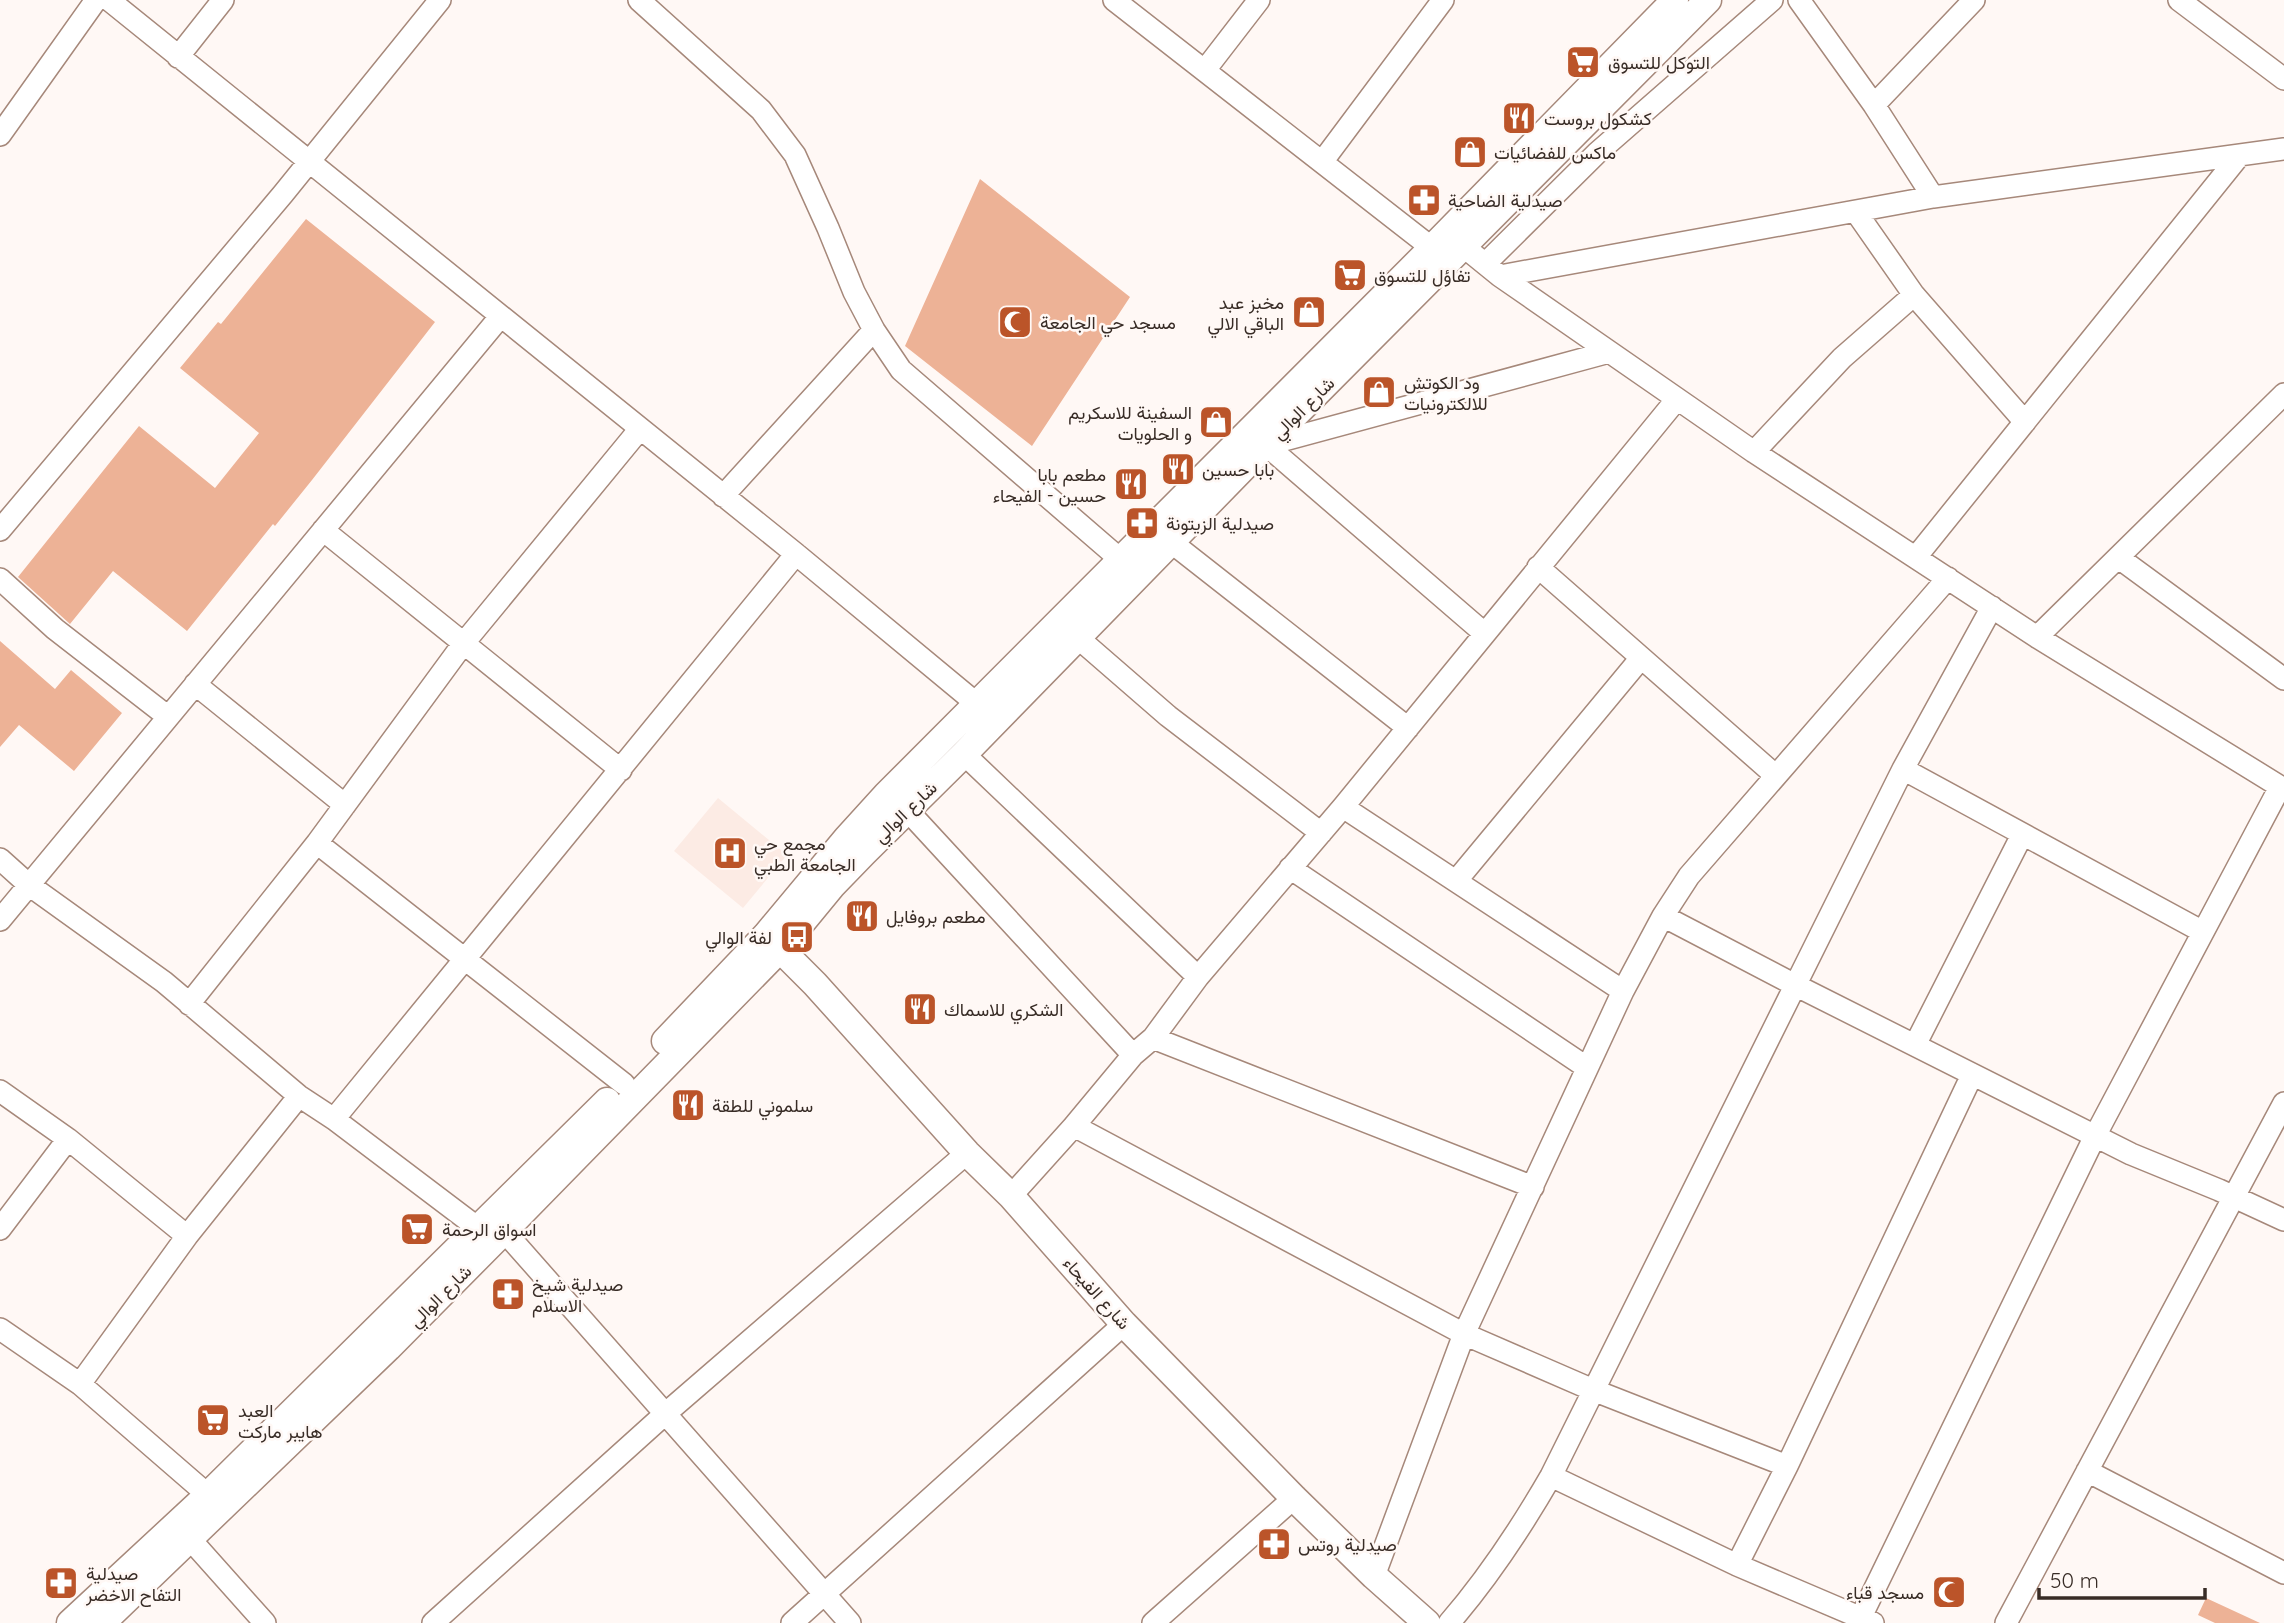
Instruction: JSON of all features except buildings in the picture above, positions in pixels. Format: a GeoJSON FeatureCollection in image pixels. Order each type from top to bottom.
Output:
{"type":"FeatureCollection","features":[{"type":"Feature","properties":{"kind":"street"},"geometry":{"type":"LineString","coordinates":[[0,135],[96,0]]}},
{"type":"Feature","properties":{"kind":"street"},"geometry":{"type":"LineString","coordinates":[[109,0],[796,554],[977,704]]}},
{"type":"Feature","properties":{"kind":"street"},"geometry":{"type":"LineString","coordinates":[[178,57],[223,0]]}},
{"type":"Feature","properties":{"kind":"street"},"geometry":{"type":"LineString","coordinates":[[0,530],[309,162],[440,0]]}},
{"type":"Feature","properties":{"kind":"street"},"geometry":{"type":"LineString","coordinates":[[639,0],[761,110],[795,155],[854,292],[874,330],[901,370],[1122,560]]}},
{"type":"Feature","properties":{"kind":"street"},"geometry":{"type":"LineString","coordinates":[[1114,0],[1432,248]]}},
{"type":"Feature","properties":{"kind":"street"},"geometry":{"type":"LineString","coordinates":[[1205,71],[1259,0]]}},
{"type":"Feature","properties":{"kind":"street"},"geometry":{"type":"LineString","coordinates":[[1322,162],[1443,0]]}},
{"type":"Feature","properties":{"kind":"street","name":"شارع الوالي"},"geometry":{"type":"LineString","coordinates":[[70,1623],[491,1230],[773,942],[829,859],[886,795],[1432,248],[1674,0]]}},
{"type":"Feature","properties":{"kind":"street","name":"شارع الوالي"},"geometry":{"type":"LineString","coordinates":[[102,1623],[388,1348],[624,1084],[908,811],[1266,445],[1708,0]]}},
{"type":"Feature","properties":{"kind":"street"},"geometry":{"type":"LineString","coordinates":[[1493,269],[1597,153],[1772,0]]}},
{"type":"Feature","properties":{"kind":"street"},"geometry":{"type":"LineString","coordinates":[[1799,0],[1874,105],[1933,197]]}},
{"type":"Feature","properties":{"kind":"street"},"geometry":{"type":"LineString","coordinates":[[1874,105],[1974,0]]}},
{"type":"Feature","properties":{"kind":"street"},"geometry":{"type":"LineString","coordinates":[[2179,0],[2284,79]]}},
{"type":"Feature","properties":{"kind":"street"},"geometry":{"type":"LineString","coordinates":[[1493,269],[1856,212],[1933,197],[2284,149]]}},
{"type":"Feature","properties":{"kind":"street"},"geometry":{"type":"LineString","coordinates":[[1916,557],[2239,156]]}},
{"type":"Feature","properties":{"kind":"street"},"geometry":{"type":"LineString","coordinates":[[1856,212],[1914,295],[2025,422]]}},
{"type":"Feature","properties":{"kind":"street"},"geometry":{"type":"LineString","coordinates":[[1463,246],[1609,352],[1755,452],[2037,637],[2282,788],[2095,1136],[1864,1621],[1737,1565],[1551,1476]]}},
{"type":"Feature","properties":{"kind":"street"},"geometry":{"type":"LineString","coordinates":[[1755,452],[1842,358],[1914,295]]}},
{"type":"Feature","properties":{"kind":"street"},"geometry":{"type":"LineString","coordinates":[[0,920],[500,317]]}},
{"type":"Feature","properties":{"kind":"street"},"geometry":{"type":"LineString","coordinates":[[723,496],[874,330]]}},
{"type":"Feature","properties":{"kind":"street"},"geometry":{"type":"LineString","coordinates":[[1266,445],[1609,352]]}},
{"type":"Feature","properties":{"kind":"street"},"geometry":{"type":"LineString","coordinates":[[1011,1196],[1133,1055],[1153,1038],[1198,977],[1343,807],[1677,398]]}},
{"type":"Feature","properties":{"kind":"street"},"geometry":{"type":"LineString","coordinates":[[2037,637],[2281,403]]}},
{"type":"Feature","properties":{"kind":"street"},"geometry":{"type":"LineString","coordinates":[[189,1004],[317,843],[463,644],[639,430]]}},
{"type":"Feature","properties":{"kind":"street"},"geometry":{"type":"LineString","coordinates":[[1266,445],[1484,633]]}},
{"type":"Feature","properties":{"kind":"street"},"geometry":{"type":"LineString","coordinates":[[323,530],[621,770]]}},
{"type":"Feature","properties":{"kind":"street"},"geometry":{"type":"LineString","coordinates":[[1171,542],[1408,728]]}},
{"type":"Feature","properties":{"kind":"street"},"geometry":{"type":"LineString","coordinates":[[334,1119],[796,554]]}},
{"type":"Feature","properties":{"kind":"street"},"geometry":{"type":"LineString","coordinates":[[2119,558],[2284,679]]}},
{"type":"Feature","properties":{"kind":"street"},"geometry":{"type":"LineString","coordinates":[[1538,567],[1775,775]]}},
{"type":"Feature","properties":{"kind":"street"},"geometry":{"type":"LineString","coordinates":[[1374,1576],[1464,1334],[1586,1067],[1663,916],[1689,876],[1948,578]]}},
{"type":"Feature","properties":{"kind":"street"},"geometry":{"type":"LineString","coordinates":[[0,579],[55,629],[167,716]]}},
{"type":"Feature","properties":{"kind":"street"},"geometry":{"type":"LineString","coordinates":[[1449,1623],[1509,1544],[1551,1476],[1903,769],[1992,607]]}},
{"type":"Feature","properties":{"kind":"street"},"geometry":{"type":"LineString","coordinates":[[1077,637],[1168,716],[1321,833]]}},
{"type":"Feature","properties":{"kind":"street"},"geometry":{"type":"LineString","coordinates":[[1456,881],[1641,658]]}},
{"type":"Feature","properties":{"kind":"street"},"geometry":{"type":"LineString","coordinates":[[195,684],[345,805]]}},
{"type":"Feature","properties":{"kind":"street"},"geometry":{"type":"LineString","coordinates":[[964,754],[1198,977]]}},
{"type":"Feature","properties":{"kind":"street"},"geometry":{"type":"LineString","coordinates":[[1903,769],[2203,932]]}},
{"type":"Feature","properties":{"kind":"street"},"geometry":{"type":"LineString","coordinates":[[1343,807],[1623,991]]}},
{"type":"Feature","properties":{"kind":"street"},"geometry":{"type":"LineString","coordinates":[[908,811],[1133,1055]]}},
{"type":"Feature","properties":{"kind":"street"},"geometry":{"type":"LineString","coordinates":[[1914,1045],[2022,835]]}},
{"type":"Feature","properties":{"kind":"street"},"geometry":{"type":"LineString","coordinates":[[317,843],[624,1084]]}},
{"type":"Feature","properties":{"kind":"street"},"geometry":{"type":"LineString","coordinates":[[0,859],[29,886],[164,982],[299,1096],[491,1230],[665,1414],[850,1623]]}},
{"type":"Feature","properties":{"kind":"street"},"geometry":{"type":"LineString","coordinates":[[1290,868],[1586,1067]]}},
{"type":"Feature","properties":{"kind":"street"},"geometry":{"type":"LineString","coordinates":[[1663,916],[2131,1154],[2284,1220]]}},
{"type":"Feature","properties":{"kind":"street","name":"شارع الفيحاء"},"geometry":{"type":"LineString","coordinates":[[773,942],[967,1153],[1011,1196],[1124,1324],[1294,1498],[1427,1623]]}},
{"type":"Feature","properties":{"kind":"street"},"geometry":{"type":"LineString","coordinates":[[1153,1038],[1533,1187]]}},
{"type":"Feature","properties":{"kind":"street"},"geometry":{"type":"LineString","coordinates":[[1737,1565],[1787,1466],[1972,1075]]}},
{"type":"Feature","properties":{"kind":"street"},"geometry":{"type":"LineString","coordinates":[[0,1091],[68,1139],[187,1236]]}},
{"type":"Feature","properties":{"kind":"street"},"geometry":{"type":"LineString","coordinates":[[80,1384],[187,1236],[299,1096]]}},
{"type":"Feature","properties":{"kind":"street"},"geometry":{"type":"LineString","coordinates":[[2006,1623],[2284,1103]]}},
{"type":"Feature","properties":{"kind":"street"},"geometry":{"type":"LineString","coordinates":[[1074,1126],[1464,1334],[1593,1390],[1787,1466]]}},
{"type":"Feature","properties":{"kind":"street"},"geometry":{"type":"LineString","coordinates":[[0,1229],[68,1139]]}},
{"type":"Feature","properties":{"kind":"street"},"geometry":{"type":"LineString","coordinates":[[433,1623],[665,1414],[967,1153]]}},
{"type":"Feature","properties":{"kind":"street"},"geometry":{"type":"LineString","coordinates":[[792,1623],[1124,1324]]}},
{"type":"Feature","properties":{"kind":"street"},"geometry":{"type":"LineString","coordinates":[[0,1329],[80,1384],[208,1494]]}},
{"type":"Feature","properties":{"kind":"street"},"geometry":{"type":"LineString","coordinates":[[2087,1471],[2284,1573]]}},
{"type":"Feature","properties":{"kind":"street"},"geometry":{"type":"LineString","coordinates":[[1153,1623],[1294,1498]]}},
{"type":"Feature","properties":{"kind":"street"},"geometry":{"type":"LineString","coordinates":[[190,1538],[265,1623]]}},
{"type":"Feature","properties":{"kind":"shaded area","name":"مجمع حي الجامعة الطبي"},"geometry":{"type":"Polygon","coordinates":[[[718,798],[787,855],[743,908],[674,851],[718,798]]]}},
{"type":"Feature","properties":{"kind":"place","name":"التوكل للتسوق"},"geometry":{"type":"Point","coordinates":[1583,62]}},
{"type":"Feature","properties":{"kind":"place","name":"كشكول بروست"},"geometry":{"type":"Point","coordinates":[1519,118]}},
{"type":"Feature","properties":{"kind":"place","name":"ماكس للفضائيات"},"geometry":{"type":"Point","coordinates":[1470,152]}},
{"type":"Feature","properties":{"kind":"place","name":"صيدلية الضاحية"},"geometry":{"type":"Point","coordinates":[1424,200]}},
{"type":"Feature","properties":{"kind":"place","name":"تفاؤل للتسوق"},"geometry":{"type":"Point","coordinates":[1350,275]}},
{"type":"Feature","properties":{"kind":"place","name":"مخبز عبد الباقي الالي"},"geometry":{"type":"Point","coordinates":[1309,312]}},
{"type":"Feature","properties":{"kind":"place","name":"مسجد حي الجامعة"},"geometry":{"type":"Point","coordinates":[1015,322]}},
{"type":"Feature","properties":{"kind":"place","name":"ود الكوتش للالكترونيات"},"geometry":{"type":"Point","coordinates":[1379,392]}},
{"type":"Feature","properties":{"kind":"place","name":"السفينة للاسكريم و الحلويات"},"geometry":{"type":"Point","coordinates":[1216,422]}},
{"type":"Feature","properties":{"kind":"place","name":"بابا حسين"},"geometry":{"type":"Point","coordinates":[1178,469]}},
{"type":"Feature","properties":{"kind":"place","name":"مطعم بابا حسين - الفيحاء"},"geometry":{"type":"Point","coordinates":[1131,484]}},
{"type":"Feature","properties":{"kind":"place","name":"صيدلية الزيتونة"},"geometry":{"type":"Point","coordinates":[1142,523]}},
{"type":"Feature","properties":{"kind":"place","name":"مجمع حي الجامعة الطبي"},"geometry":{"type":"Point","coordinates":[730,853]}},
{"type":"Feature","properties":{"kind":"place","name":"مطعم بروفايل"},"geometry":{"type":"Point","coordinates":[862,916]}},
{"type":"Feature","properties":{"kind":"place","name":"لفة الوالي"},"geometry":{"type":"Point","coordinates":[797,937]}},
{"type":"Feature","properties":{"kind":"place","name":"الشكري للاسماك"},"geometry":{"type":"Point","coordinates":[920,1009]}},
{"type":"Feature","properties":{"kind":"place","name":"سلموني للطقة"},"geometry":{"type":"Point","coordinates":[688,1105]}},
{"type":"Feature","properties":{"kind":"place","name":"اسواق الرحمة"},"geometry":{"type":"Point","coordinates":[417,1229]}},
{"type":"Feature","properties":{"kind":"place","name":"صيدلية شيخ الاسلام"},"geometry":{"type":"Point","coordinates":[508,1294]}},
{"type":"Feature","properties":{"kind":"place","name":"العبد هايبر ماركت"},"geometry":{"type":"Point","coordinates":[213,1420]}},
{"type":"Feature","properties":{"kind":"place","name":"صيدلية روتس"},"geometry":{"type":"Point","coordinates":[1274,1544]}},
{"type":"Feature","properties":{"kind":"place","name":"صيدلية التفاح الاخضر"},"geometry":{"type":"Point","coordinates":[61,1583]}},
{"type":"Feature","properties":{"kind":"place","name":"مسجد قباء"},"geometry":{"type":"Point","coordinates":[1949,1592]}}]}
